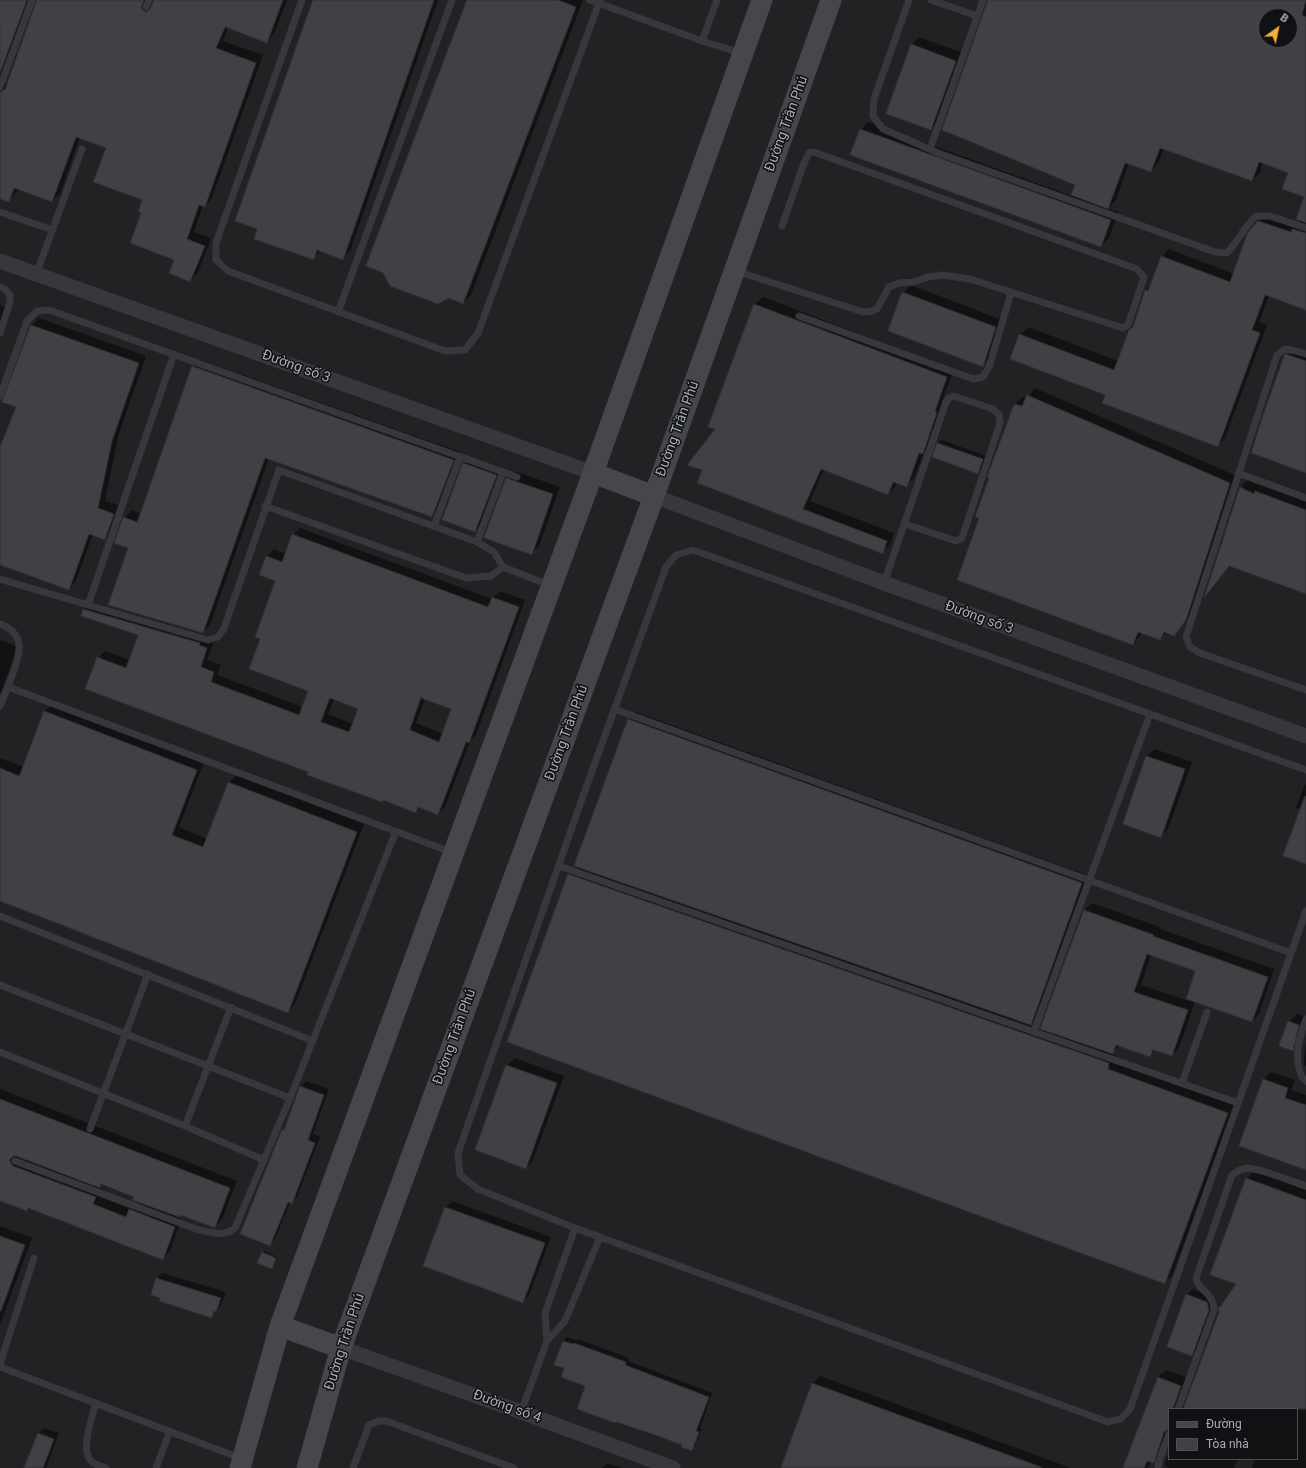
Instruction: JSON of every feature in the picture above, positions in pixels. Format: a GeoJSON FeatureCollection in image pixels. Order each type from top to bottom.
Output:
{"type":"FeatureCollection","features":[{"type":"Feature","properties":{"kind":"main road"},"geometry":{"type":"LineString","coordinates":[[241,1463],[280,1326],[593,473],[762,0]]}},
{"type":"Feature","properties":{"kind":"main road","name":"Đường Trần Phú"},"geometry":{"type":"LineString","coordinates":[[307,1468],[341,1348],[654,496],[831,0]]}},
{"type":"Feature","properties":{"kind":"main road"},"geometry":{"type":"LineString","coordinates":[[593,473],[654,496]]}},
{"type":"Feature","properties":{"kind":"main road"},"geometry":{"type":"LineString","coordinates":[[280,1326],[341,1348]]}},
{"type":"Feature","properties":{"kind":"street","name":"Đường số 3"},"geometry":{"type":"LineString","coordinates":[[0,262],[593,473]]}},
{"type":"Feature","properties":{"kind":"street","name":"Đường số 3"},"geometry":{"type":"LineString","coordinates":[[654,496],[884,583],[1306,736]]}},
{"type":"Feature","properties":{"kind":"street","name":"Đường số 4"},"geometry":{"type":"LineString","coordinates":[[341,1348],[673,1468]]}},
{"type":"Feature","properties":{"kind":"lane"},"geometry":{"type":"LineString","coordinates":[[0,87],[32,0]]}},
{"type":"Feature","properties":{"kind":"lane"},"geometry":{"type":"LineString","coordinates":[[302,0],[216,243],[216,260],[228,271],[445,351],[465,350],[478,333],[600,2]]}},
{"type":"Feature","properties":{"kind":"lane"},"geometry":{"type":"LineString","coordinates":[[338,312],[452,0]]}},
{"type":"Feature","properties":{"kind":"lane"},"geometry":{"type":"LineString","coordinates":[[590,0],[600,2],[702,41],[743,54]]}},
{"type":"Feature","properties":{"kind":"lane"},"geometry":{"type":"LineString","coordinates":[[702,41],[717,0]]}},
{"type":"Feature","properties":{"kind":"lane"},"geometry":{"type":"LineString","coordinates":[[909,0],[874,99],[873,116],[883,130],[930,149],[1214,252],[1227,253],[1236,244],[1247,225],[1256,216],[1270,216],[1306,228]]}},
{"type":"Feature","properties":{"kind":"lane"},"geometry":{"type":"LineString","coordinates":[[931,0],[977,16]]}},
{"type":"Feature","properties":{"kind":"lane"},"geometry":{"type":"LineString","coordinates":[[930,149],[983,0]]}},
{"type":"Feature","properties":{"kind":"lane"},"geometry":{"type":"LineString","coordinates":[[36,275],[82,149]]}},
{"type":"Feature","properties":{"kind":"lane"},"geometry":{"type":"LineString","coordinates":[[735,270],[863,312],[872,311],[877,308],[889,287],[899,282],[914,282],[942,274],[970,279],[1123,328],[1128,325],[1144,277],[1137,269],[814,152],[809,153],[804,163],[782,226]]}},
{"type":"Feature","properties":{"kind":"lane"},"geometry":{"type":"LineString","coordinates":[[0,212],[53,230]]}},
{"type":"Feature","properties":{"kind":"lane"},"geometry":{"type":"LineString","coordinates":[[0,287],[5,289],[10,295],[10,302],[0,333]]}},
{"type":"Feature","properties":{"kind":"lane"},"geometry":{"type":"LineString","coordinates":[[799,316],[973,379],[983,377],[989,366],[1011,293]]}},
{"type":"Feature","properties":{"kind":"lane"},"geometry":{"type":"LineString","coordinates":[[0,396],[27,321],[37,311],[49,310],[517,477]]}},
{"type":"Feature","properties":{"kind":"lane"},"geometry":{"type":"LineString","coordinates":[[1306,354],[1296,350],[1285,349],[1277,355],[1186,637],[1190,647],[1200,653],[1306,690]]}},
{"type":"Feature","properties":{"kind":"lane"},"geometry":{"type":"LineString","coordinates":[[88,605],[174,354]]}},
{"type":"Feature","properties":{"kind":"lane"},"geometry":{"type":"LineString","coordinates":[[884,583],[946,402],[949,398],[954,396],[993,409],[999,416],[1000,424],[962,538],[956,542],[905,524]]}},
{"type":"Feature","properties":{"kind":"lane"},"geometry":{"type":"LineString","coordinates":[[434,526],[460,456]]}},
{"type":"Feature","properties":{"kind":"lane"},"geometry":{"type":"LineString","coordinates":[[0,579],[208,640],[218,637],[224,628],[265,506],[279,470],[478,542],[494,552],[503,567],[551,586]]}},
{"type":"Feature","properties":{"kind":"lane"},"geometry":{"type":"LineString","coordinates":[[478,542],[503,472]]}},
{"type":"Feature","properties":{"kind":"lane"},"geometry":{"type":"LineString","coordinates":[[1238,473],[1306,498]]}},
{"type":"Feature","properties":{"kind":"lane"},"geometry":{"type":"LineString","coordinates":[[265,506],[466,578],[491,576],[503,567]]}},
{"type":"Feature","properties":{"kind":"lane"},"geometry":{"type":"LineString","coordinates":[[1306,770],[693,550],[676,555],[666,567],[614,709],[458,1153],[460,1175],[478,1189],[575,1228],[1108,1422],[1121,1419],[1130,1408],[1306,911]]}},
{"type":"Feature","properties":{"kind":"lane"},"geometry":{"type":"LineString","coordinates":[[0,624],[9,628],[17,636],[20,649],[8,687],[0,706]]}},
{"type":"Feature","properties":{"kind":"lane"},"geometry":{"type":"LineString","coordinates":[[8,687],[454,853]]}},
{"type":"Feature","properties":{"kind":"lane"},"geometry":{"type":"LineString","coordinates":[[614,709],[1291,953]]}},
{"type":"Feature","properties":{"kind":"lane"},"geometry":{"type":"LineString","coordinates":[[1034,1031],[1150,714]]}},
{"type":"Feature","properties":{"kind":"lane"},"geometry":{"type":"LineString","coordinates":[[14,1160],[196,1229],[220,1234],[230,1232],[235,1228],[290,1098],[396,831]]}},
{"type":"Feature","properties":{"kind":"lane"},"geometry":{"type":"LineString","coordinates":[[559,866],[1238,1103]]}},
{"type":"Feature","properties":{"kind":"lane"},"geometry":{"type":"LineString","coordinates":[[1,918],[148,974],[313,1041]]}},
{"type":"Feature","properties":{"kind":"lane"},"geometry":{"type":"LineString","coordinates":[[90,1129],[148,974]]}},
{"type":"Feature","properties":{"kind":"lane"},"geometry":{"type":"LineString","coordinates":[[0,985],[290,1098]]}},
{"type":"Feature","properties":{"kind":"lane"},"geometry":{"type":"LineString","coordinates":[[185,1126],[231,1007]]}},
{"type":"Feature","properties":{"kind":"lane"},"geometry":{"type":"LineString","coordinates":[[1182,1083],[1206,1012]]}},
{"type":"Feature","properties":{"kind":"lane"},"geometry":{"type":"LineString","coordinates":[[1306,1019],[1299,1040],[1297,1058],[1302,1078],[1306,1082]]}},
{"type":"Feature","properties":{"kind":"lane"},"geometry":{"type":"LineString","coordinates":[[0,1052],[185,1126],[264,1160]]}},
{"type":"Feature","properties":{"kind":"lane"},"geometry":{"type":"LineString","coordinates":[[1178,1408],[1214,1310],[1213,1301],[1208,1293],[1197,1284],[1196,1278],[1232,1175],[1237,1170],[1244,1168],[1255,1169],[1306,1186]]}},
{"type":"Feature","properties":{"kind":"lane"},"geometry":{"type":"LineString","coordinates":[[547,1341],[545,1313],[575,1228]]}},
{"type":"Feature","properties":{"kind":"lane"},"geometry":{"type":"LineString","coordinates":[[521,1412],[547,1341],[565,1321],[600,1237]]}},
{"type":"Feature","properties":{"kind":"lane"},"geometry":{"type":"LineString","coordinates":[[34,1258],[0,1365],[170,1431],[241,1463]]}},
{"type":"Feature","properties":{"kind":"lane"},"geometry":{"type":"LineString","coordinates":[[96,1403],[86,1446],[87,1455],[92,1463],[106,1468]]}},
{"type":"Feature","properties":{"kind":"lane"},"geometry":{"type":"LineString","coordinates":[[353,1468],[369,1425],[378,1421],[386,1421],[514,1468]]}},
{"type":"Feature","properties":{"kind":"lane"},"geometry":{"type":"LineString","coordinates":[[156,1468],[170,1431]]}},
{"type":"Feature","properties":{"kind":"lane"},"geometry":{"type":"LineString","coordinates":[[1158,1468],[1168,1437]]}},
{"type":"Feature","properties":{"kind":"shaded area"},"geometry":{"type":"Polygon","coordinates":[[[0,0],[1306,0],[1306,1468],[0,1468],[0,0]]]}},
{"type":"Feature","properties":{"kind":"building"},"geometry":{"type":"Polygon","coordinates":[[[0,0],[27,0],[0,73],[0,0]]]}},
{"type":"Feature","properties":{"kind":"building"},"geometry":{"type":"Polygon","coordinates":[[[37,0],[144,0],[141,8],[146,12],[150,9],[154,0],[283,0],[267,43],[225,27],[216,48],[256,63],[205,207],[199,205],[187,239],[205,246],[190,282],[169,273],[174,260],[130,243],[141,213],[138,212],[142,200],[93,182],[106,148],[76,137],[52,202],[14,188],[9,202],[0,199],[0,92],[5,89],[37,0]]]}},
{"type":"Feature","properties":{"kind":"building"},"geometry":{"type":"Polygon","coordinates":[[[313,0],[434,0],[343,260],[317,250],[314,260],[254,239],[257,229],[235,221],[313,0]]]}},
{"type":"Feature","properties":{"kind":"building"},"geometry":{"type":"Polygon","coordinates":[[[467,0],[558,0],[576,7],[463,304],[449,298],[438,304],[390,286],[383,273],[366,266],[467,0]]]}},
{"type":"Feature","properties":{"kind":"building"},"geometry":{"type":"Polygon","coordinates":[[[988,0],[1306,0],[1302,15],[1306,17],[1306,223],[1296,219],[1304,197],[1282,189],[1288,173],[1259,162],[1252,181],[1160,148],[1151,172],[1125,163],[1108,209],[1071,195],[1075,185],[942,130],[988,0]]]}},
{"type":"Feature","properties":{"kind":"building"},"geometry":{"type":"Polygon","coordinates":[[[911,44],[956,61],[931,130],[886,114],[911,44]]]}},
{"type":"Feature","properties":{"kind":"building"},"geometry":{"type":"Polygon","coordinates":[[[860,129],[1111,220],[1101,247],[850,155],[860,129]]]}},
{"type":"Feature","properties":{"kind":"building"},"geometry":{"type":"Polygon","coordinates":[[[1258,221],[1291,232],[1292,229],[1306,233],[1306,310],[1265,295],[1252,330],[1260,333],[1218,447],[1102,403],[1105,395],[1010,359],[1019,334],[1114,370],[1129,330],[1133,327],[1145,290],[1148,291],[1161,256],[1230,282],[1247,234],[1258,221]]]}},
{"type":"Feature","properties":{"kind":"building"},"geometry":{"type":"Polygon","coordinates":[[[902,292],[996,327],[983,367],[888,331],[902,292]]]}},
{"type":"Feature","properties":{"kind":"building"},"geometry":{"type":"Polygon","coordinates":[[[754,304],[947,377],[935,411],[937,412],[923,454],[919,453],[907,487],[893,482],[888,495],[821,469],[803,509],[887,541],[883,554],[697,483],[702,470],[687,465],[715,429],[708,427],[754,304]]]}},
{"type":"Feature","properties":{"kind":"building"},"geometry":{"type":"Polygon","coordinates":[[[31,325],[139,363],[112,441],[98,508],[114,514],[105,540],[89,534],[69,590],[0,565],[0,447],[16,407],[2,402],[31,325]]]}},
{"type":"Feature","properties":{"kind":"building"},"geometry":{"type":"Polygon","coordinates":[[[1286,354],[1306,361],[1306,473],[1251,453],[1263,415],[1286,354]]]}},
{"type":"Feature","properties":{"kind":"building"},"geometry":{"type":"Polygon","coordinates":[[[192,366],[454,460],[432,517],[265,458],[203,633],[108,605],[128,548],[114,543],[123,517],[137,522],[192,366]]]}},
{"type":"Feature","properties":{"kind":"building"},"geometry":{"type":"Polygon","coordinates":[[[1027,395],[1230,483],[1186,620],[1174,636],[1164,632],[1160,640],[1138,632],[1133,645],[957,580],[979,518],[975,517],[989,478],[987,477],[1014,404],[1022,406],[1027,395]]]}},
{"type":"Feature","properties":{"kind":"building"},"geometry":{"type":"Polygon","coordinates":[[[937,443],[983,459],[978,474],[932,457],[937,443]]]}},
{"type":"Feature","properties":{"kind":"building"},"geometry":{"type":"Polygon","coordinates":[[[463,463],[497,475],[475,532],[442,520],[463,463]]]}},
{"type":"Feature","properties":{"kind":"building"},"geometry":{"type":"Polygon","coordinates":[[[506,478],[553,494],[532,555],[484,538],[506,478]]]}},
{"type":"Feature","properties":{"kind":"building"},"geometry":{"type":"Polygon","coordinates":[[[1240,487],[1254,494],[1255,491],[1306,510],[1306,594],[1229,566],[1204,598],[1240,487]]]}},
{"type":"Feature","properties":{"kind":"building"},"geometry":{"type":"Polygon","coordinates":[[[292,534],[488,607],[492,597],[519,607],[469,743],[466,742],[438,815],[418,807],[416,813],[383,800],[382,802],[307,775],[308,772],[85,689],[97,657],[126,668],[138,635],[81,616],[83,609],[200,643],[199,645],[207,648],[201,667],[214,672],[211,682],[299,715],[308,691],[249,669],[260,639],[255,637],[275,581],[259,575],[266,556],[282,562],[292,534]],[[330,698],[321,722],[349,732],[358,709],[330,698]],[[421,698],[410,730],[439,742],[451,709],[421,698]]]}},
{"type":"Feature","properties":{"kind":"building"},"geometry":{"type":"Polygon","coordinates":[[[44,711],[197,770],[172,835],[203,847],[228,782],[357,832],[288,1013],[0,901],[0,768],[19,776],[44,711]]]}},
{"type":"Feature","properties":{"kind":"building"},"geometry":{"type":"Polygon","coordinates":[[[628,719],[1082,883],[1031,1025],[574,866],[628,719]]]}},
{"type":"Feature","properties":{"kind":"building"},"geometry":{"type":"Polygon","coordinates":[[[1146,756],[1185,769],[1161,838],[1123,824],[1146,756]]]}},
{"type":"Feature","properties":{"kind":"building"},"geometry":{"type":"Polygon","coordinates":[[[1305,796],[1306,797],[1306,864],[1283,856],[1305,796]]]}},
{"type":"Feature","properties":{"kind":"building"},"geometry":{"type":"Polygon","coordinates":[[[568,874],[1109,1063],[1108,1069],[1228,1113],[1165,1284],[507,1042],[568,874]]]}},
{"type":"Feature","properties":{"kind":"building"},"geometry":{"type":"Polygon","coordinates":[[[1084,910],[1268,977],[1252,1022],[1186,999],[1195,971],[1147,954],[1134,992],[1188,1010],[1172,1056],[1153,1050],[1150,1057],[1116,1045],[1113,1054],[1040,1029],[1084,910]]]}},
{"type":"Feature","properties":{"kind":"building"},"geometry":{"type":"Polygon","coordinates":[[[1288,1021],[1299,1025],[1293,1051],[1279,1046],[1288,1021]]]}},
{"type":"Feature","properties":{"kind":"building"},"geometry":{"type":"Polygon","coordinates":[[[506,1065],[557,1083],[526,1169],[475,1150],[506,1065]]]}},
{"type":"Feature","properties":{"kind":"building"},"geometry":{"type":"Polygon","coordinates":[[[1263,1079],[1288,1088],[1285,1098],[1306,1105],[1306,1170],[1239,1146],[1263,1079]]]}},
{"type":"Feature","properties":{"kind":"building"},"geometry":{"type":"Polygon","coordinates":[[[300,1086],[324,1095],[308,1140],[315,1143],[292,1204],[288,1202],[270,1246],[240,1234],[282,1129],[284,1130],[300,1086]]]}},
{"type":"Feature","properties":{"kind":"building"},"geometry":{"type":"Polygon","coordinates":[[[0,1099],[230,1188],[215,1228],[132,1200],[134,1197],[101,1184],[100,1188],[16,1156],[10,1159],[13,1166],[96,1197],[93,1204],[126,1217],[129,1209],[175,1227],[163,1260],[28,1208],[27,1211],[0,1201],[0,1099]]]}},
{"type":"Feature","properties":{"kind":"building"},"geometry":{"type":"Polygon","coordinates":[[[1246,1178],[1306,1200],[1306,1409],[1183,1408],[1219,1312],[1218,1306],[1220,1307],[1236,1284],[1210,1275],[1246,1178]]]}},
{"type":"Feature","properties":{"kind":"building"},"geometry":{"type":"Polygon","coordinates":[[[445,1207],[545,1243],[523,1303],[423,1266],[445,1207]]]}},
{"type":"Feature","properties":{"kind":"building"},"geometry":{"type":"Polygon","coordinates":[[[0,1236],[25,1245],[1,1311],[0,1311],[0,1236]]]}},
{"type":"Feature","properties":{"kind":"building"},"geometry":{"type":"Polygon","coordinates":[[[262,1252],[276,1258],[272,1269],[257,1263],[262,1252]]]}},
{"type":"Feature","properties":{"kind":"building"},"geometry":{"type":"Polygon","coordinates":[[[156,1278],[221,1298],[216,1312],[214,1311],[212,1318],[159,1301],[160,1298],[151,1295],[156,1278]]]}},
{"type":"Feature","properties":{"kind":"building"},"geometry":{"type":"Polygon","coordinates":[[[1186,1294],[1207,1302],[1209,1310],[1192,1356],[1167,1347],[1186,1294]]]}},
{"type":"Feature","properties":{"kind":"building"},"geometry":{"type":"Polygon","coordinates":[[[563,1341],[574,1343],[626,1362],[625,1365],[709,1397],[696,1431],[699,1432],[692,1451],[681,1447],[682,1445],[661,1437],[616,1422],[615,1423],[577,1409],[585,1386],[561,1377],[564,1368],[554,1365],[563,1341]]]}},
{"type":"Feature","properties":{"kind":"building"},"geometry":{"type":"Polygon","coordinates":[[[1158,1377],[1181,1386],[1173,1408],[1168,1408],[1168,1430],[1164,1432],[1154,1463],[1147,1461],[1144,1468],[1123,1468],[1158,1377]]]}},
{"type":"Feature","properties":{"kind":"building"},"geometry":{"type":"Polygon","coordinates":[[[812,1383],[1041,1467],[1041,1468],[781,1468],[812,1383]]]}},
{"type":"Feature","properties":{"kind":"building"},"geometry":{"type":"Polygon","coordinates":[[[38,1433],[54,1439],[43,1468],[24,1468],[38,1433]]]}}]}
